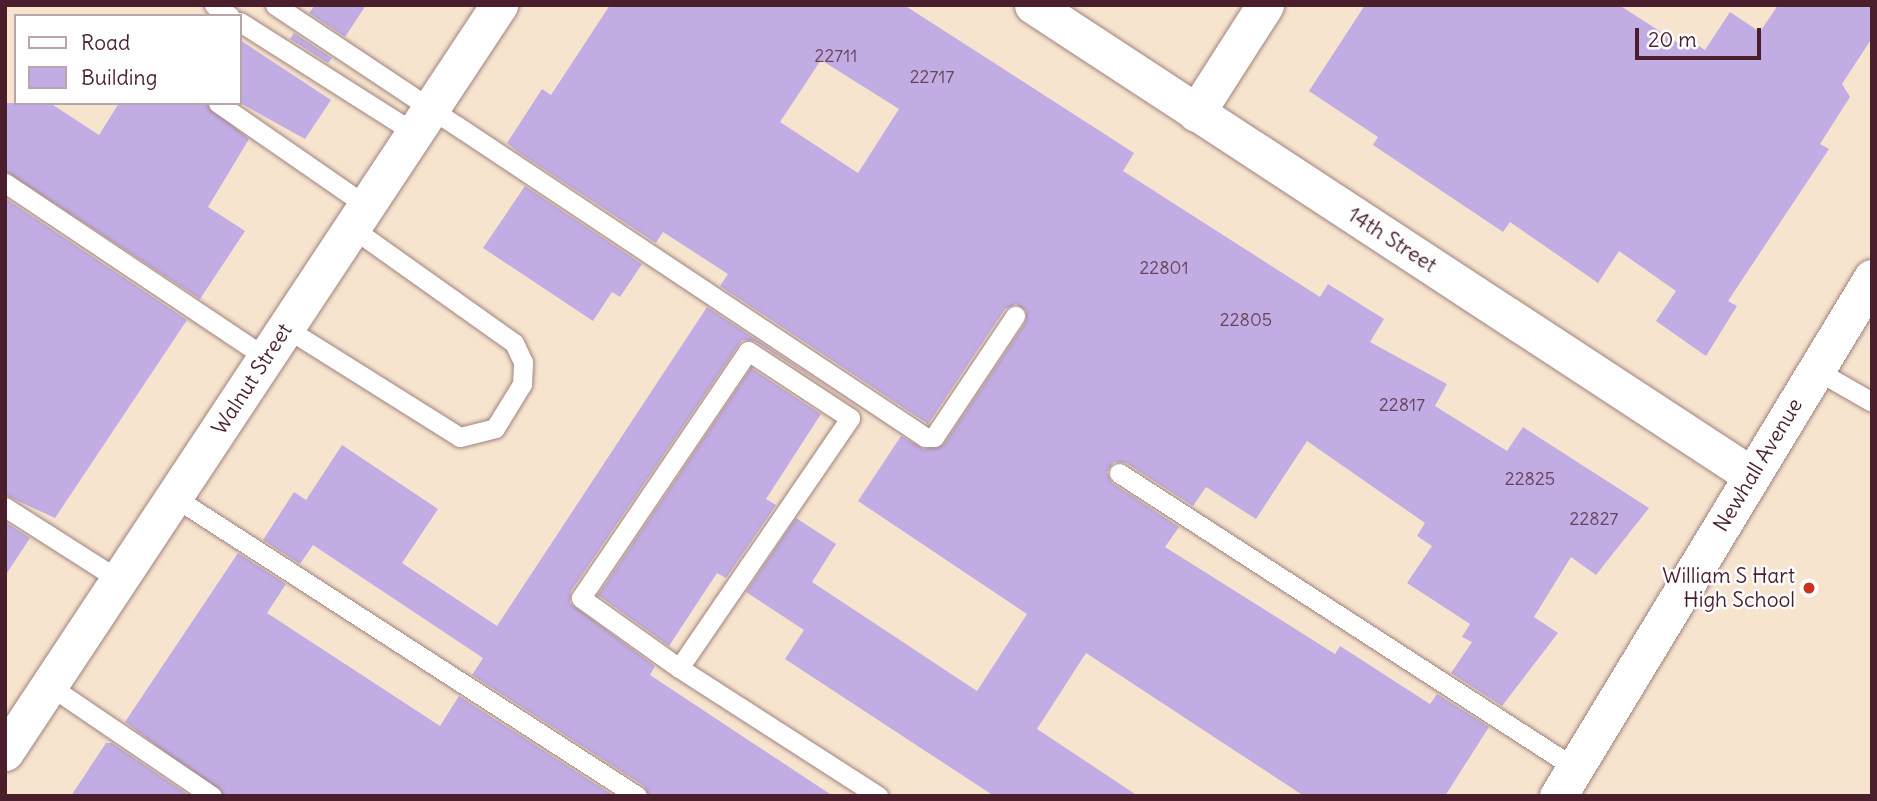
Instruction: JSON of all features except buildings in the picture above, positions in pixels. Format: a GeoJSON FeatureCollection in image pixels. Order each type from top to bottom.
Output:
{"type":"FeatureCollection","features":[{"type":"Feature","properties":{"kind":"street","name":"Walnut Street"},"geometry":{"type":"LineString","coordinates":[[5,752],[499,5]]}},
{"type":"Feature","properties":{"kind":"street","name":"14th Street"},"geometry":{"type":"LineString","coordinates":[[1033,5],[1751,475]]}},
{"type":"Feature","properties":{"kind":"street"},"geometry":{"type":"LineString","coordinates":[[1196,113],[1265,5]]}},
{"type":"Feature","properties":{"kind":"street","name":"Newhall Avenue"},"geometry":{"type":"LineString","coordinates":[[1566,782],[1872,278]]}},
{"type":"Feature","properties":{"kind":"lane"},"geometry":{"type":"LineString","coordinates":[[275,5],[423,120]]}},
{"type":"Feature","properties":{"kind":"lane"},"geometry":{"type":"LineString","coordinates":[[242,23],[423,120],[925,437],[934,437],[1015,316]]}},
{"type":"Feature","properties":{"kind":"lane"},"geometry":{"type":"LineString","coordinates":[[220,105],[514,343],[523,362],[523,384],[495,428],[460,438],[286,328]]}},
{"type":"Feature","properties":{"kind":"lane"},"geometry":{"type":"LineString","coordinates":[[5,183],[266,358]]}},
{"type":"Feature","properties":{"kind":"lane"},"geometry":{"type":"LineString","coordinates":[[679,668],[850,418],[748,351],[581,598],[679,668],[878,796]]}},
{"type":"Feature","properties":{"kind":"lane"},"geometry":{"type":"LineString","coordinates":[[1816,370],[1872,402]]}},
{"type":"Feature","properties":{"kind":"lane"},"geometry":{"type":"LineString","coordinates":[[1119,473],[1566,782]]}},
{"type":"Feature","properties":{"kind":"lane"},"geometry":{"type":"LineString","coordinates":[[174,496],[637,796]]}},
{"type":"Feature","properties":{"kind":"lane"},"geometry":{"type":"LineString","coordinates":[[5,507],[119,580]]}},
{"type":"Feature","properties":{"kind":"lane"},"geometry":{"type":"LineString","coordinates":[[50,685],[212,796]]}},
{"type":"Feature","properties":{"kind":"place","name":"William S Hart High School"},"geometry":{"type":"Point","coordinates":[1809,588]}}]}
